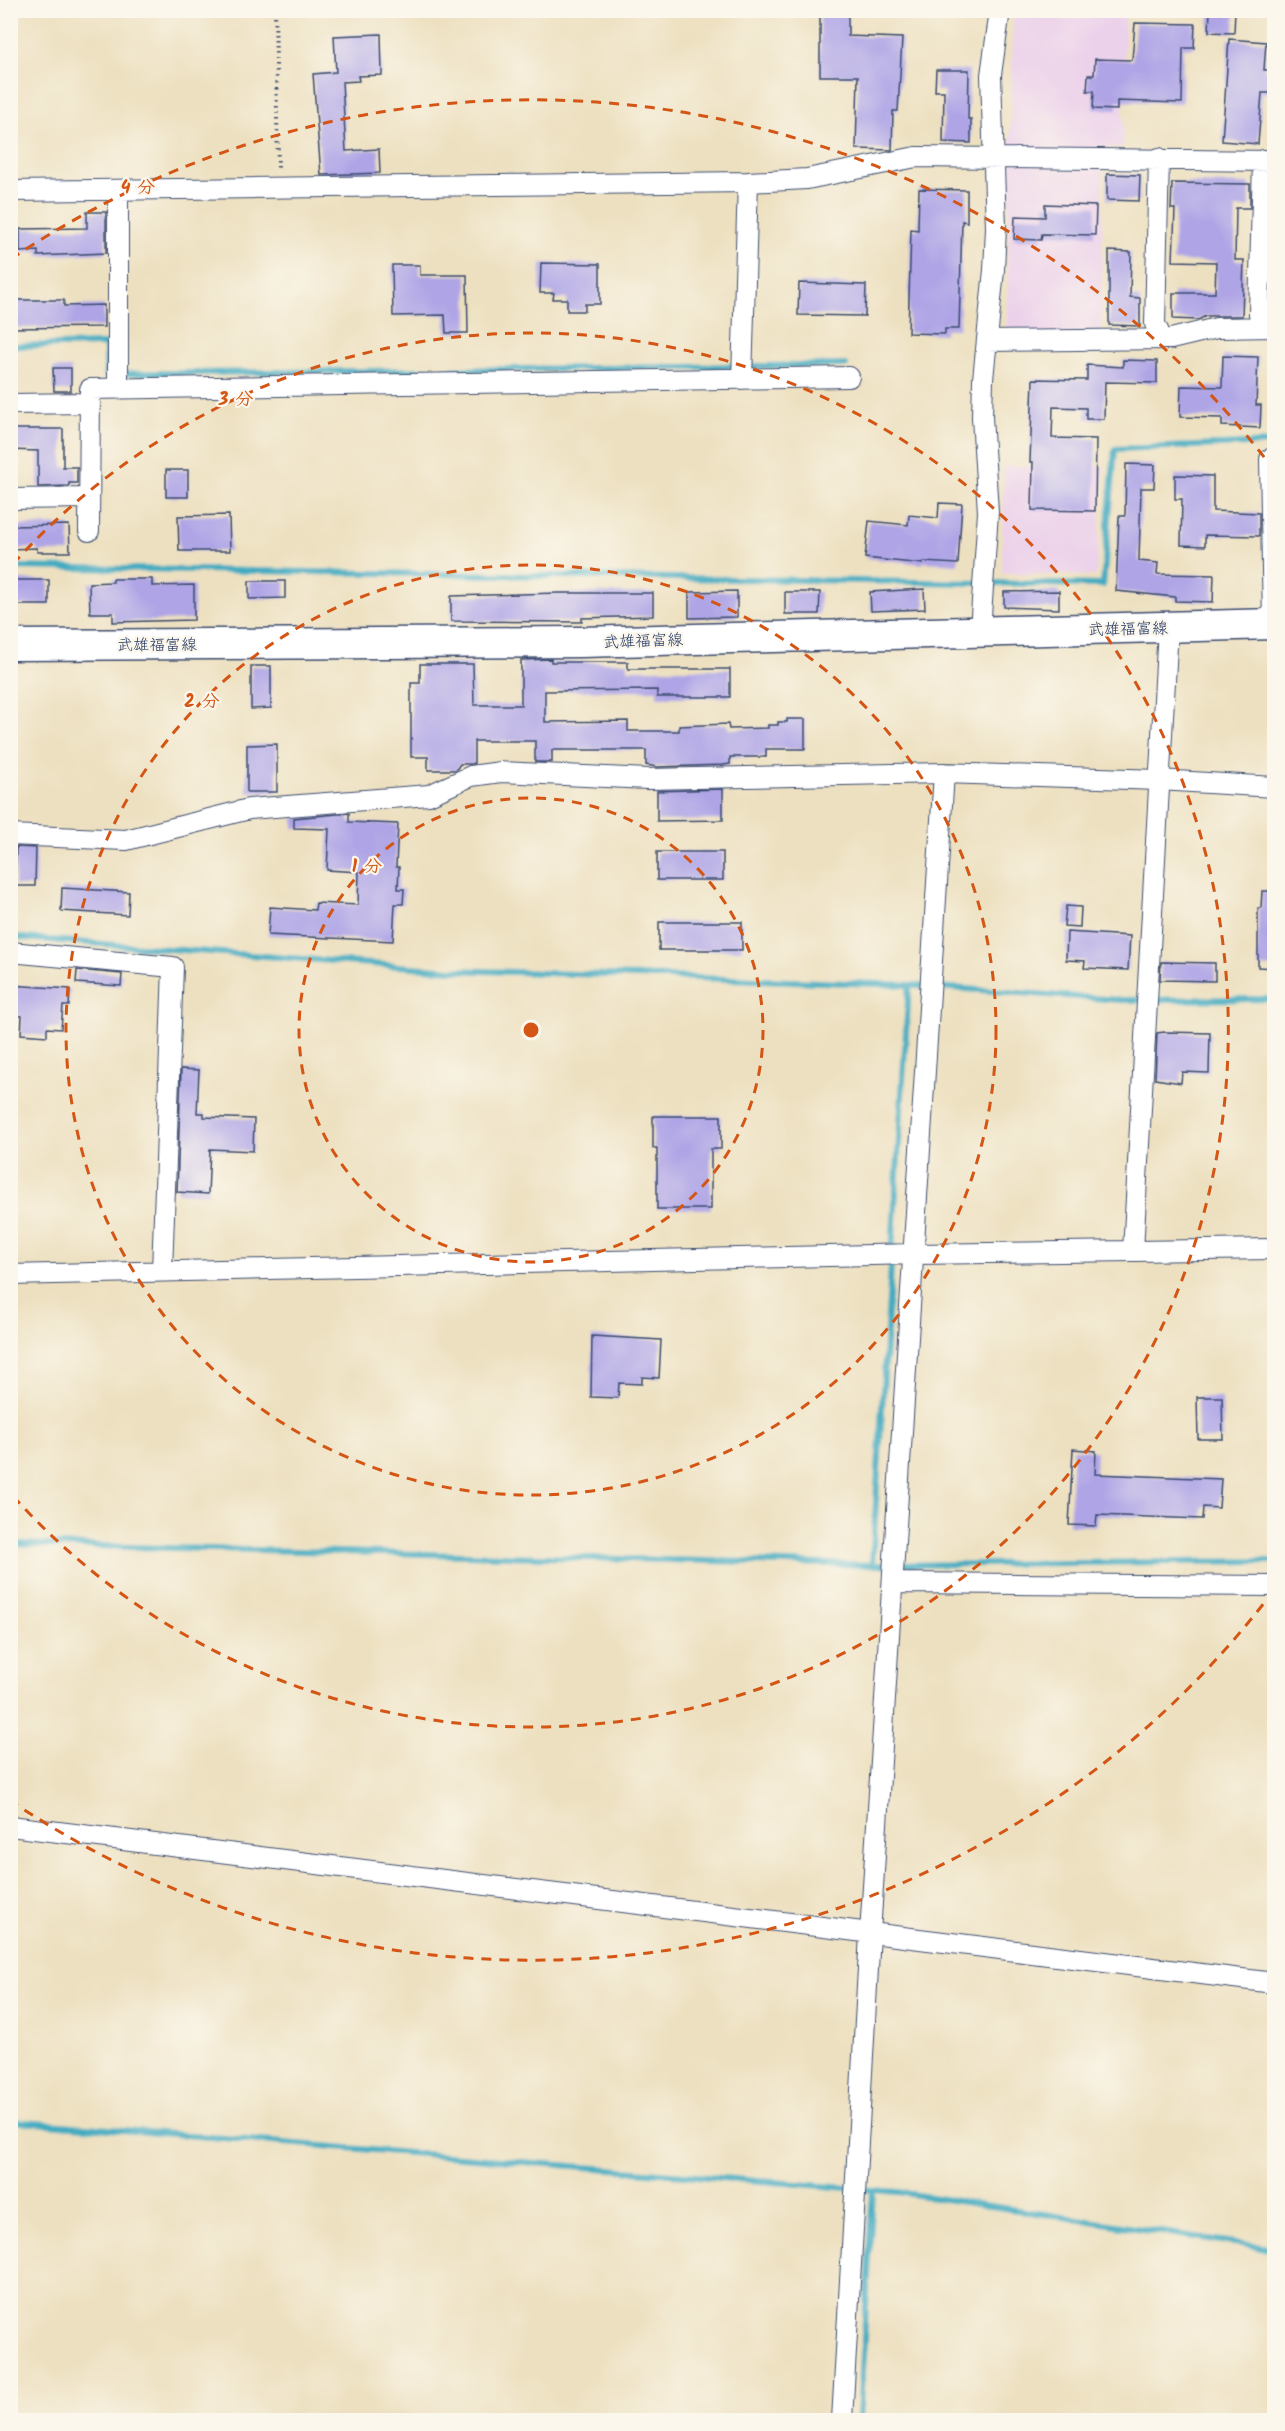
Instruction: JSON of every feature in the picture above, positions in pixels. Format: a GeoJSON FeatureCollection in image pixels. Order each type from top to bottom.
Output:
{"type":"FeatureCollection","features":[{"type":"Feature","properties":{"kind":"main road","name":"武雄福富線"},"geometry":{"type":"LineString","coordinates":[[10,645],[581,642],[1274,624]]}},
{"type":"Feature","properties":{"kind":"street"},"geometry":{"type":"LineString","coordinates":[[980,631],[988,512],[982,417],[996,228],[991,75],[1000,10]]}},
{"type":"Feature","properties":{"kind":"street"},"geometry":{"type":"LineString","coordinates":[[10,191],[748,182],[807,179],[916,157],[1269,160],[1259,314],[1269,327]]}},
{"type":"Feature","properties":{"kind":"street"},"geometry":{"type":"LineString","coordinates":[[1159,158],[1155,324],[1162,339]]}},
{"type":"Feature","properties":{"kind":"street"},"geometry":{"type":"LineString","coordinates":[[742,369],[748,182]]}},
{"type":"Feature","properties":{"kind":"street"},"geometry":{"type":"LineString","coordinates":[[118,190],[118,387]]}},
{"type":"Feature","properties":{"kind":"street"},"geometry":{"type":"LineString","coordinates":[[987,341],[1162,339],[1217,328],[1269,327]]}},
{"type":"Feature","properties":{"kind":"street"},"geometry":{"type":"LineString","coordinates":[[89,531],[90,389],[742,369],[849,377]]}},
{"type":"Feature","properties":{"kind":"street"},"geometry":{"type":"LineString","coordinates":[[10,404],[90,403]]}},
{"type":"Feature","properties":{"kind":"street"},"geometry":{"type":"LineString","coordinates":[[1270,459],[1274,624]]}},
{"type":"Feature","properties":{"kind":"street"},"geometry":{"type":"LineString","coordinates":[[10,499],[89,498]]}},
{"type":"Feature","properties":{"kind":"street"},"geometry":{"type":"LineString","coordinates":[[1133,1251],[1168,628]]}},
{"type":"Feature","properties":{"kind":"street"},"geometry":{"type":"LineString","coordinates":[[10,835],[126,840],[249,808],[429,795],[471,776],[501,772],[648,779],[944,773],[1159,780],[1275,788]]}},
{"type":"Feature","properties":{"kind":"street"},"geometry":{"type":"LineString","coordinates":[[842,2421],[854,2188],[894,1569],[899,1254],[931,1003],[944,773]]}},
{"type":"Feature","properties":{"kind":"street"},"geometry":{"type":"LineString","coordinates":[[10,952],[173,967],[162,1271]]}},
{"type":"Feature","properties":{"kind":"street"},"geometry":{"type":"LineString","coordinates":[[10,1275],[899,1254],[1275,1249]]}},
{"type":"Feature","properties":{"kind":"street"},"geometry":{"type":"LineString","coordinates":[[894,1569],[1275,1586]]}},
{"type":"Feature","properties":{"kind":"street"},"geometry":{"type":"LineString","coordinates":[[10,1826],[1275,1983]]}},
{"type":"Feature","properties":{"kind":"path"},"geometry":{"type":"LineString","coordinates":[[275,10],[278,188]]}},
{"type":"Feature","properties":{"kind":"shaded area"},"geometry":{"type":"Polygon","coordinates":[[[1013,11],[1125,11],[1123,148],[1103,147],[1101,347],[1006,349],[1013,11]]]}},
{"type":"Feature","properties":{"kind":"shaded area"},"geometry":{"type":"Polygon","coordinates":[[[1270,239],[1274,239],[1274,319],[1267,318],[1270,239]]]}},
{"type":"Feature","properties":{"kind":"shaded area"},"geometry":{"type":"Polygon","coordinates":[[[1004,466],[1104,467],[1096,576],[1002,573],[1004,466]]]}},
{"type":"Feature","properties":{"kind":"building"},"geometry":{"type":"Polygon","coordinates":[[[820,10],[848,10],[848,36],[902,38],[898,111],[893,111],[892,150],[856,149],[858,76],[820,76],[820,10]]]}},
{"type":"Feature","properties":{"kind":"building"},"geometry":{"type":"Polygon","coordinates":[[[1210,10],[1235,10],[1234,33],[1209,32],[1210,10]]]}},
{"type":"Feature","properties":{"kind":"building"},"geometry":{"type":"Polygon","coordinates":[[[1135,23],[1195,24],[1194,48],[1183,48],[1182,103],[1117,101],[1117,110],[1093,109],[1094,91],[1087,91],[1088,75],[1094,75],[1095,59],[1132,60],[1135,23]]]}},
{"type":"Feature","properties":{"kind":"building"},"geometry":{"type":"Polygon","coordinates":[[[381,34],[382,75],[358,76],[359,81],[342,82],[346,151],[379,149],[380,173],[321,175],[313,74],[336,72],[334,36],[381,34]]]}},
{"type":"Feature","properties":{"kind":"building"},"geometry":{"type":"Polygon","coordinates":[[[1229,39],[1266,42],[1264,70],[1275,70],[1275,93],[1262,93],[1258,144],[1222,141],[1229,39]]]}},
{"type":"Feature","properties":{"kind":"building"},"geometry":{"type":"Polygon","coordinates":[[[936,70],[969,70],[968,119],[971,119],[971,143],[943,142],[944,91],[935,91],[936,70]]]}},
{"type":"Feature","properties":{"kind":"building"},"geometry":{"type":"Polygon","coordinates":[[[1107,174],[1140,175],[1139,201],[1107,200],[1107,174]]]}},
{"type":"Feature","properties":{"kind":"building"},"geometry":{"type":"Polygon","coordinates":[[[1172,183],[1250,184],[1250,208],[1236,208],[1235,260],[1244,260],[1242,316],[1206,316],[1198,320],[1173,319],[1173,293],[1215,293],[1216,262],[1173,261],[1175,209],[1171,209],[1172,183]]]}},
{"type":"Feature","properties":{"kind":"building"},"geometry":{"type":"Polygon","coordinates":[[[919,189],[967,190],[967,222],[962,221],[959,329],[945,329],[945,334],[908,333],[911,229],[918,230],[919,189]]]}},
{"type":"Feature","properties":{"kind":"building"},"geometry":{"type":"Polygon","coordinates":[[[1045,204],[1096,206],[1095,235],[1042,234],[1041,240],[1014,239],[1015,216],[1045,217],[1045,204]]]}},
{"type":"Feature","properties":{"kind":"building"},"geometry":{"type":"Polygon","coordinates":[[[87,212],[106,212],[106,253],[38,256],[38,251],[20,252],[20,229],[87,228],[87,212]]]}},
{"type":"Feature","properties":{"kind":"building"},"geometry":{"type":"Polygon","coordinates":[[[1109,251],[1131,252],[1130,297],[1140,298],[1140,326],[1109,325],[1109,251]]]}},
{"type":"Feature","properties":{"kind":"building"},"geometry":{"type":"Polygon","coordinates":[[[541,263],[600,264],[600,304],[585,304],[585,311],[567,311],[567,299],[553,299],[554,293],[540,293],[541,263]]]}},
{"type":"Feature","properties":{"kind":"building"},"geometry":{"type":"Polygon","coordinates":[[[392,265],[420,265],[420,275],[467,275],[468,333],[446,333],[445,315],[393,316],[392,265]]]}},
{"type":"Feature","properties":{"kind":"building"},"geometry":{"type":"Polygon","coordinates":[[[799,283],[866,285],[865,316],[798,315],[799,283]]]}},
{"type":"Feature","properties":{"kind":"building"},"geometry":{"type":"Polygon","coordinates":[[[10,300],[64,300],[64,306],[104,305],[104,327],[10,328],[10,300]]]}},
{"type":"Feature","properties":{"kind":"building"},"geometry":{"type":"Polygon","coordinates":[[[1223,356],[1258,357],[1256,405],[1261,405],[1260,428],[1222,426],[1222,418],[1180,417],[1181,386],[1222,387],[1223,356]]]}},
{"type":"Feature","properties":{"kind":"building"},"geometry":{"type":"Polygon","coordinates":[[[1123,360],[1157,361],[1157,383],[1105,382],[1104,419],[1086,419],[1086,408],[1053,407],[1052,438],[1096,439],[1095,511],[1032,510],[1033,462],[1030,462],[1033,379],[1087,380],[1087,365],[1123,367],[1123,360]]]}},
{"type":"Feature","properties":{"kind":"building"},"geometry":{"type":"Polygon","coordinates":[[[53,368],[71,368],[71,391],[54,391],[53,368]]]}},
{"type":"Feature","properties":{"kind":"building"},"geometry":{"type":"Polygon","coordinates":[[[10,429],[63,429],[63,467],[77,467],[77,483],[69,483],[69,486],[38,487],[38,451],[10,450],[10,429]]]}},
{"type":"Feature","properties":{"kind":"building"},"geometry":{"type":"Polygon","coordinates":[[[1126,464],[1155,465],[1154,488],[1141,488],[1139,561],[1158,563],[1157,574],[1214,575],[1213,602],[1175,601],[1175,597],[1116,591],[1119,516],[1125,516],[1126,464]]]}},
{"type":"Feature","properties":{"kind":"building"},"geometry":{"type":"Polygon","coordinates":[[[166,470],[188,470],[188,497],[166,497],[166,470]]]}},
{"type":"Feature","properties":{"kind":"building"},"geometry":{"type":"Polygon","coordinates":[[[1175,475],[1213,476],[1213,511],[1259,513],[1259,536],[1205,535],[1205,546],[1181,545],[1182,499],[1175,499],[1175,475]]]}},
{"type":"Feature","properties":{"kind":"building"},"geometry":{"type":"Polygon","coordinates":[[[939,503],[962,504],[958,564],[923,562],[923,564],[865,558],[869,521],[908,525],[909,515],[938,518],[939,503]]]}},
{"type":"Feature","properties":{"kind":"building"},"geometry":{"type":"Polygon","coordinates":[[[229,515],[230,551],[179,551],[178,516],[229,515]]]}},
{"type":"Feature","properties":{"kind":"building"},"geometry":{"type":"Polygon","coordinates":[[[69,525],[70,552],[37,552],[37,548],[10,549],[10,526],[69,525]]]}},
{"type":"Feature","properties":{"kind":"building"},"geometry":{"type":"Polygon","coordinates":[[[113,579],[152,579],[152,586],[194,585],[194,620],[113,622],[113,613],[90,613],[89,583],[113,582],[113,579]]]}},
{"type":"Feature","properties":{"kind":"building"},"geometry":{"type":"Polygon","coordinates":[[[10,580],[49,580],[49,605],[10,605],[10,580]]]}},
{"type":"Feature","properties":{"kind":"building"},"geometry":{"type":"Polygon","coordinates":[[[249,581],[285,581],[285,598],[249,599],[249,581]]]}},
{"type":"Feature","properties":{"kind":"building"},"geometry":{"type":"Polygon","coordinates":[[[924,589],[925,609],[871,611],[870,592],[924,589]]]}},
{"type":"Feature","properties":{"kind":"building"},"geometry":{"type":"Polygon","coordinates":[[[737,591],[737,617],[689,618],[689,592],[737,591]]]}},
{"type":"Feature","properties":{"kind":"building"},"geometry":{"type":"Polygon","coordinates":[[[1059,591],[1059,609],[1004,607],[1004,592],[1059,591]]]}},
{"type":"Feature","properties":{"kind":"building"},"geometry":{"type":"Polygon","coordinates":[[[785,592],[820,592],[819,614],[785,614],[785,592]]]}},
{"type":"Feature","properties":{"kind":"building"},"geometry":{"type":"Polygon","coordinates":[[[653,593],[653,616],[582,618],[582,622],[451,621],[451,596],[653,593]]]}},
{"type":"Feature","properties":{"kind":"building"},"geometry":{"type":"Polygon","coordinates":[[[551,659],[551,662],[628,662],[628,669],[730,669],[730,697],[657,697],[657,690],[545,691],[545,722],[628,721],[628,731],[679,731],[679,726],[728,724],[729,729],[768,728],[768,725],[787,722],[787,719],[805,719],[805,749],[766,749],[766,757],[730,757],[730,764],[723,765],[657,767],[646,765],[646,750],[552,750],[552,762],[535,762],[535,741],[474,741],[474,764],[460,764],[456,770],[428,770],[428,757],[411,757],[411,683],[420,683],[420,664],[473,664],[474,705],[521,705],[521,660],[551,659]]]}},
{"type":"Feature","properties":{"kind":"building"},"geometry":{"type":"Polygon","coordinates":[[[251,666],[271,666],[271,708],[251,709],[251,666]]]}},
{"type":"Feature","properties":{"kind":"building"},"geometry":{"type":"Polygon","coordinates":[[[277,744],[277,792],[247,792],[247,745],[277,744]]]}},
{"type":"Feature","properties":{"kind":"building"},"geometry":{"type":"Polygon","coordinates":[[[723,789],[723,820],[657,821],[657,791],[723,789]]]}},
{"type":"Feature","properties":{"kind":"building"},"geometry":{"type":"Polygon","coordinates":[[[349,813],[349,822],[398,824],[396,867],[399,867],[398,889],[404,889],[403,904],[395,904],[393,941],[268,935],[270,907],[315,910],[316,903],[358,905],[359,872],[327,870],[329,829],[294,828],[294,818],[349,813]]]}},
{"type":"Feature","properties":{"kind":"building"},"geometry":{"type":"Polygon","coordinates":[[[16,847],[36,848],[35,886],[15,886],[16,847]]]}},
{"type":"Feature","properties":{"kind":"building"},"geometry":{"type":"Polygon","coordinates":[[[657,852],[723,852],[723,880],[657,880],[657,852]]]}},
{"type":"Feature","properties":{"kind":"building"},"geometry":{"type":"Polygon","coordinates":[[[62,888],[129,892],[128,915],[61,911],[62,888]]]}},
{"type":"Feature","properties":{"kind":"building"},"geometry":{"type":"Polygon","coordinates":[[[1262,891],[1275,891],[1275,968],[1258,967],[1258,908],[1261,908],[1262,891]]]}},
{"type":"Feature","properties":{"kind":"building"},"geometry":{"type":"Polygon","coordinates":[[[1066,906],[1081,907],[1080,927],[1064,926],[1066,906]]]}},
{"type":"Feature","properties":{"kind":"building"},"geometry":{"type":"Polygon","coordinates":[[[659,922],[742,922],[742,950],[659,950],[659,922]]]}},
{"type":"Feature","properties":{"kind":"building"},"geometry":{"type":"Polygon","coordinates":[[[1067,932],[1130,936],[1128,970],[1084,968],[1085,961],[1066,960],[1067,932]]]}},
{"type":"Feature","properties":{"kind":"building"},"geometry":{"type":"Polygon","coordinates":[[[1161,962],[1215,963],[1215,981],[1160,980],[1161,962]]]}},
{"type":"Feature","properties":{"kind":"building"},"geometry":{"type":"Polygon","coordinates":[[[77,970],[122,974],[121,986],[76,983],[77,970]]]}},
{"type":"Feature","properties":{"kind":"building"},"geometry":{"type":"Polygon","coordinates":[[[10,985],[70,989],[69,1006],[63,1006],[61,1029],[47,1028],[47,1036],[21,1034],[22,1016],[10,1015],[10,985]]]}},
{"type":"Feature","properties":{"kind":"building"},"geometry":{"type":"Polygon","coordinates":[[[1157,1033],[1210,1033],[1209,1073],[1182,1072],[1181,1083],[1155,1079],[1157,1033]]]}},
{"type":"Feature","properties":{"kind":"building"},"geometry":{"type":"Polygon","coordinates":[[[181,1069],[199,1070],[197,1113],[204,1113],[204,1117],[254,1119],[253,1151],[210,1149],[208,1194],[177,1192],[181,1069]]]}},
{"type":"Feature","properties":{"kind":"building"},"geometry":{"type":"Polygon","coordinates":[[[653,1116],[721,1116],[721,1149],[711,1149],[711,1209],[657,1209],[657,1148],[653,1148],[653,1116]]]}},
{"type":"Feature","properties":{"kind":"building"},"geometry":{"type":"Polygon","coordinates":[[[592,1336],[661,1340],[659,1378],[642,1377],[642,1384],[619,1383],[618,1398],[591,1397],[592,1336]]]}},
{"type":"Feature","properties":{"kind":"building"},"geometry":{"type":"Polygon","coordinates":[[[1197,1397],[1222,1397],[1223,1439],[1198,1439],[1197,1397]]]}},
{"type":"Feature","properties":{"kind":"building"},"geometry":{"type":"Polygon","coordinates":[[[1073,1449],[1096,1451],[1095,1474],[1221,1479],[1219,1508],[1203,1507],[1202,1519],[1097,1515],[1096,1526],[1069,1525],[1073,1449]]]}},
{"type":"Feature","properties":{"kind":"waterway"},"geometry":{"type":"LineString","coordinates":[[10,346],[106,344],[106,374],[846,365]]}},
{"type":"Feature","properties":{"kind":"waterway"},"geometry":{"type":"LineString","coordinates":[[10,567],[1103,585],[1115,449],[1274,443]]}},
{"type":"Feature","properties":{"kind":"waterway"},"geometry":{"type":"LineString","coordinates":[[10,937],[452,970],[909,985],[1120,1000],[1274,999]]}},
{"type":"Feature","properties":{"kind":"waterway"},"geometry":{"type":"LineString","coordinates":[[872,1565],[909,985]]}},
{"type":"Feature","properties":{"kind":"waterway"},"geometry":{"type":"LineString","coordinates":[[10,1544],[872,1565],[1274,1561]]}},
{"type":"Feature","properties":{"kind":"waterway"},"geometry":{"type":"LineString","coordinates":[[10,2121],[898,2192],[1274,2249]]}},
{"type":"Feature","properties":{"kind":"waterway"},"geometry":{"type":"LineString","coordinates":[[859,2420],[873,2190]]}}]}
